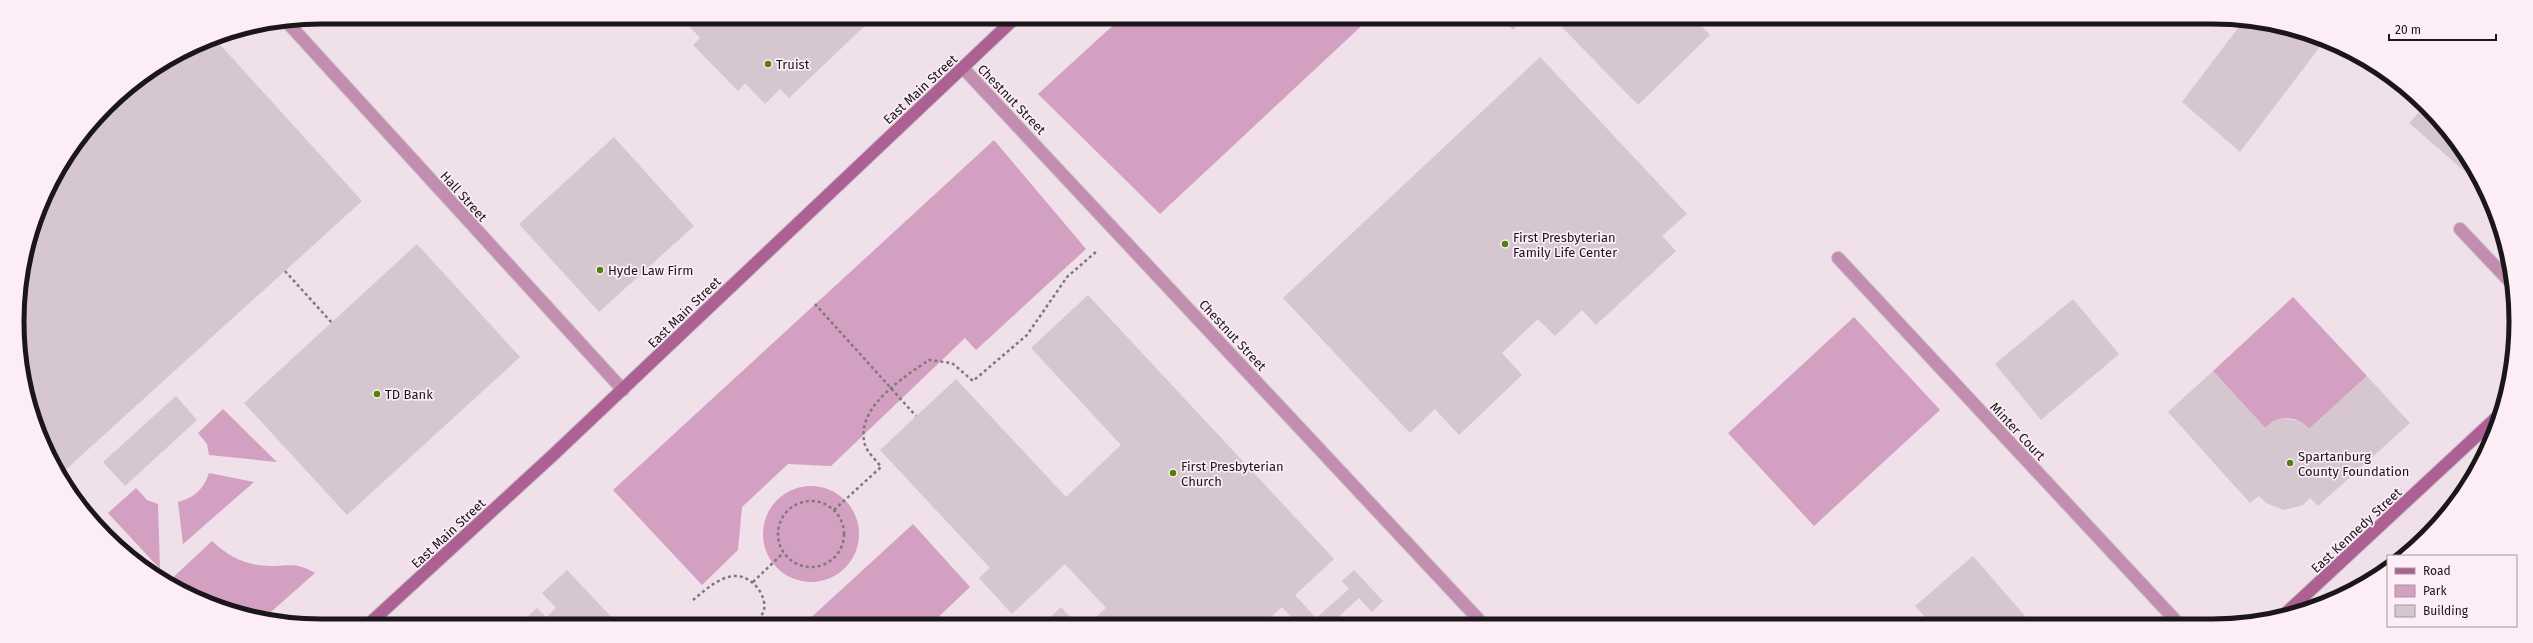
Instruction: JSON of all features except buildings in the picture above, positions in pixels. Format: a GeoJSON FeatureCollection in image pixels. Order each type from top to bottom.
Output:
{"type":"FeatureCollection","features":[{"type":"Feature","properties":{"kind":"street","name":"East Main Street"},"geometry":{"type":"LineString","coordinates":[[374,619],[623,390],[1009,24]]}},
{"type":"Feature","properties":{"kind":"street","name":"Hall Street"},"geometry":{"type":"LineString","coordinates":[[292,26],[623,390]]}},
{"type":"Feature","properties":{"kind":"street","name":"Chestnut Street"},"geometry":{"type":"LineString","coordinates":[[963,68],[1478,619]]}},
{"type":"Feature","properties":{"kind":"street"},"geometry":{"type":"LineString","coordinates":[[2460,229],[2505,277]]}},
{"type":"Feature","properties":{"kind":"street","name":"Minter Court"},"geometry":{"type":"LineString","coordinates":[[1838,258],[2174,619]]}},
{"type":"Feature","properties":{"kind":"street","name":"East Kennedy Street"},"geometry":{"type":"LineString","coordinates":[[2291,608],[2491,423]]}},
{"type":"Feature","properties":{"kind":"path"},"geometry":{"type":"LineString","coordinates":[[834,510],[881,467],[865,445],[864,423],[889,387],[929,360],[952,363],[974,382],[1027,335],[1067,277],[1097,251]]}},
{"type":"Feature","properties":{"kind":"path"},"geometry":{"type":"LineString","coordinates":[[285,271],[332,323]]}},
{"type":"Feature","properties":{"kind":"path"},"geometry":{"type":"LineString","coordinates":[[815,304],[916,416]]}},
{"type":"Feature","properties":{"kind":"path"},"geometry":{"type":"LineString","coordinates":[[805,500],[826,504],[841,518],[844,533],[841,548],[834,558],[825,564],[813,567],[802,566],[792,561],[783,553],[778,543],[777,531],[780,520],[787,510],[795,504],[805,500]]}},
{"type":"Feature","properties":{"kind":"path"},"geometry":{"type":"LineString","coordinates":[[753,582],[783,553]]}},
{"type":"Feature","properties":{"kind":"path"},"geometry":{"type":"LineString","coordinates":[[693,600],[714,583],[736,576],[753,582],[762,597],[764,610],[758,619]]}},
{"type":"Feature","properties":{"kind":"green space"},"geometry":{"type":"Polygon","coordinates":[[[1114,24],[1364,24],[1160,214],[1038,94],[1114,24]]]}},
{"type":"Feature","properties":{"kind":"green space"},"geometry":{"type":"Polygon","coordinates":[[[994,140],[1086,249],[976,350],[965,338],[831,466],[788,464],[742,507],[738,550],[702,585],[613,490],[994,140]]]}},
{"type":"Feature","properties":{"kind":"green space"},"geometry":{"type":"Polygon","coordinates":[[[2293,297],[2367,376],[2309,429],[2299,421],[2287,418],[2276,421],[2265,428],[2213,371],[2293,297]]]}},
{"type":"Feature","properties":{"kind":"green space"},"geometry":{"type":"Polygon","coordinates":[[[1854,317],[1940,410],[1814,526],[1728,433],[1854,317]]]}},
{"type":"Feature","properties":{"kind":"green space"},"geometry":{"type":"Polygon","coordinates":[[[223,409],[277,462],[209,455],[207,444],[198,433],[223,409]]]}},
{"type":"Feature","properties":{"kind":"green space"},"geometry":{"type":"Polygon","coordinates":[[[209,473],[254,482],[183,544],[178,502],[189,498],[198,492],[209,473]]]}},
{"type":"Feature","properties":{"kind":"green space"},"geometry":{"type":"Polygon","coordinates":[[[811,486],[829,490],[845,500],[855,516],[859,534],[855,552],[845,568],[829,578],[811,582],[793,578],[777,568],[767,552],[763,534],[767,516],[777,500],[793,490],[811,486]]]}},
{"type":"Feature","properties":{"kind":"green space"},"geometry":{"type":"Polygon","coordinates":[[[136,488],[147,500],[158,504],[160,569],[108,513],[136,488]]]}},
{"type":"Feature","properties":{"kind":"green space"},"geometry":{"type":"Polygon","coordinates":[[[913,524],[970,587],[936,619],[809,619],[913,524]]]}},
{"type":"Feature","properties":{"kind":"green space"},"geometry":{"type":"Polygon","coordinates":[[[212,541],[225,552],[239,560],[262,566],[298,566],[315,573],[269,614],[226,603],[190,588],[172,578],[212,541]]]}},
{"type":"Feature","properties":{"kind":"place","name":"Truist"},"geometry":{"type":"Point","coordinates":[768,64]}},
{"type":"Feature","properties":{"kind":"place","name":"First Presbyterian Family Life Center"},"geometry":{"type":"Point","coordinates":[1505,244]}},
{"type":"Feature","properties":{"kind":"place","name":"Hyde Law Firm"},"geometry":{"type":"Point","coordinates":[600,270]}},
{"type":"Feature","properties":{"kind":"place","name":"TD Bank"},"geometry":{"type":"Point","coordinates":[377,394]}},
{"type":"Feature","properties":{"kind":"place","name":"Spartanburg County Foundation"},"geometry":{"type":"Point","coordinates":[2290,463]}},
{"type":"Feature","properties":{"kind":"place","name":"First Presbyterian Church"},"geometry":{"type":"Point","coordinates":[1173,473]}}]}
